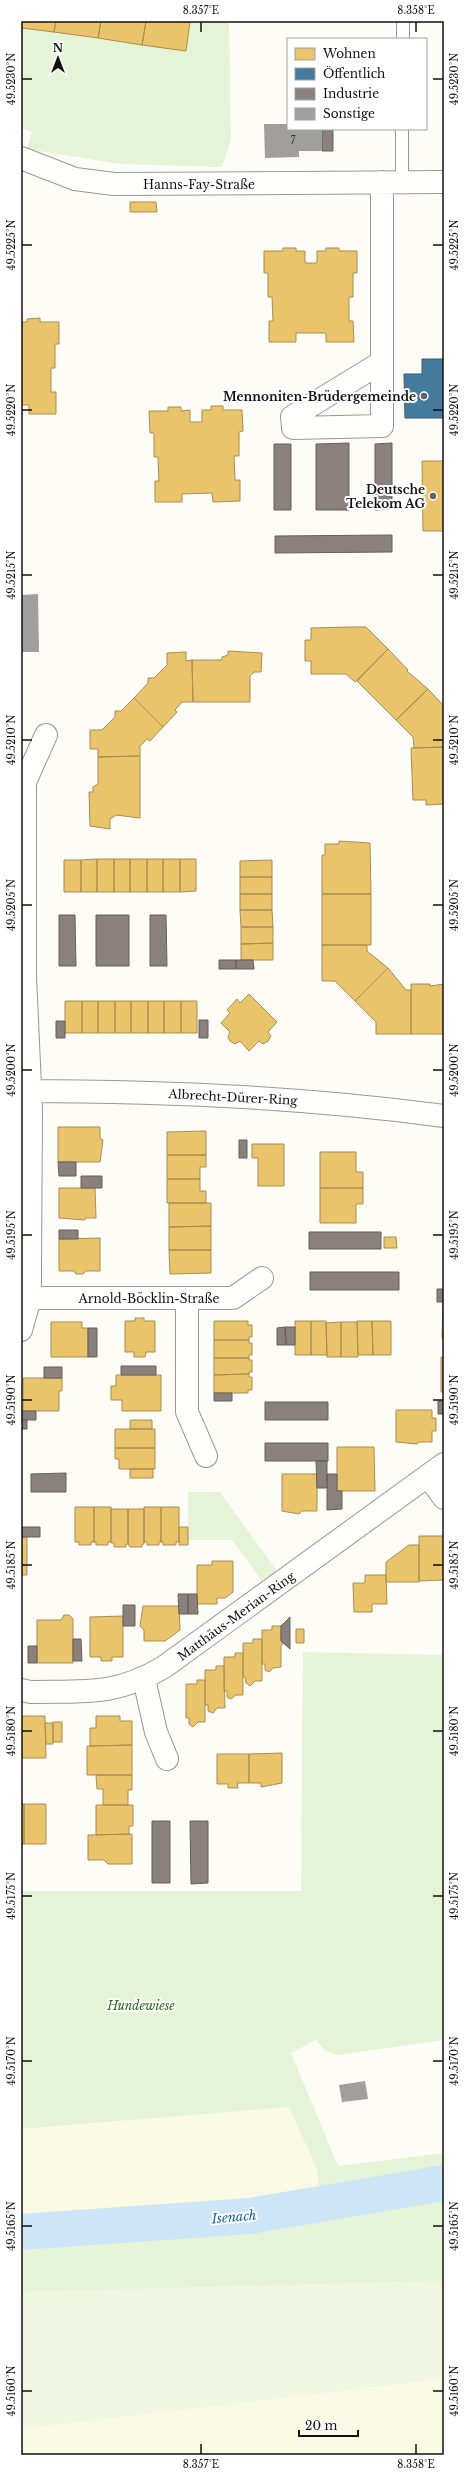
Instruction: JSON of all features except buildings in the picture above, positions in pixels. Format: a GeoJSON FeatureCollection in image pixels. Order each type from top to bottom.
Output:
{"type":"FeatureCollection","features":[{"type":"Feature","properties":{"kind":"street","name":"Hanns-Fay-Straße"},"geometry":{"type":"LineString","coordinates":[[21,158],[75,179],[114,184],[444,182]]}},
{"type":"Feature","properties":{"kind":"street"},"geometry":{"type":"LineString","coordinates":[[382,362],[392,182]]}},
{"type":"Feature","properties":{"kind":"street"},"geometry":{"type":"LineString","coordinates":[[21,1330],[27,1315],[26,782],[46,735]]}},
{"type":"Feature","properties":{"kind":"street","name":"Albrecht-Dürer-Ring"},"geometry":{"type":"LineString","coordinates":[[26,1091],[275,1099],[392,1109],[444,1116]]}},
{"type":"Feature","properties":{"kind":"street","name":"Arnold-Böcklin-Straße"},"geometry":{"type":"LineString","coordinates":[[26,1298],[233,1298],[262,1278]]}},
{"type":"Feature","properties":{"kind":"street"},"geometry":{"type":"LineString","coordinates":[[187,1299],[187,1412],[206,1456]]}},
{"type":"Feature","properties":{"kind":"street","name":"Matthäus-Merian-Ring"},"geometry":{"type":"LineString","coordinates":[[21,1690],[32,1692],[101,1691],[124,1687],[144,1679],[170,1663],[436,1470],[444,1498]]}},
{"type":"Feature","properties":{"kind":"street"},"geometry":{"type":"LineString","coordinates":[[144,1679],[156,1732],[167,1759]]}},
{"type":"Feature","properties":{"kind":"lane"},"geometry":{"type":"LineString","coordinates":[[403,21],[403,38]]}},
{"type":"Feature","properties":{"kind":"lane"},"geometry":{"type":"LineString","coordinates":[[392,182],[402,130]]}},
{"type":"Feature","properties":{"kind":"green space"},"geometry":{"type":"Polygon","coordinates":[[[21,21],[229,21],[231,140],[222,167],[121,164],[27,149],[32,132],[21,128],[21,21]]]}},
{"type":"Feature","properties":{"kind":"green space"},"geometry":{"type":"Polygon","coordinates":[[[188,1492],[220,1492],[277,1571],[262,1581],[232,1540],[188,1540],[188,1492]]]}},
{"type":"Feature","properties":{"kind":"green space","name":"Hundewiese"},"geometry":{"type":"Polygon","coordinates":[[[303,1652],[444,1655],[444,2040],[338,2055],[325,2051],[316,2040],[291,2053],[338,2166],[444,2153],[444,2281],[21,2292],[21,2222],[261,2206],[319,2195],[317,2169],[289,2107],[21,2129],[21,1891],[301,1891],[303,1652]]]}},
{"type":"Feature","properties":{"kind":"green space"},"geometry":{"type":"Polygon","coordinates":[[[289,2107],[317,2169],[319,2196],[261,2206],[21,2222],[21,2129],[289,2107]]]}},
{"type":"Feature","properties":{"kind":"green space"},"geometry":{"type":"Polygon","coordinates":[[[444,2281],[444,2379],[21,2429],[21,2292],[444,2281]]]}},
{"type":"Feature","properties":{"kind":"green space"},"geometry":{"type":"Polygon","coordinates":[[[444,2379],[444,2455],[21,2455],[21,2429],[444,2379]]]}},
{"type":"Feature","properties":{"kind":"waterway","name":"Isenach"},"geometry":{"type":"LineString","coordinates":[[21,2232],[250,2216],[444,2183]]}},
{"type":"Feature","properties":{"kind":"place","name":"Mennoniten-Brüdergemeinde"},"geometry":{"type":"Point","coordinates":[424,396]}},
{"type":"Feature","properties":{"kind":"place","name":"Deutsche Telekom AG"},"geometry":{"type":"Point","coordinates":[433,496]}}]}
